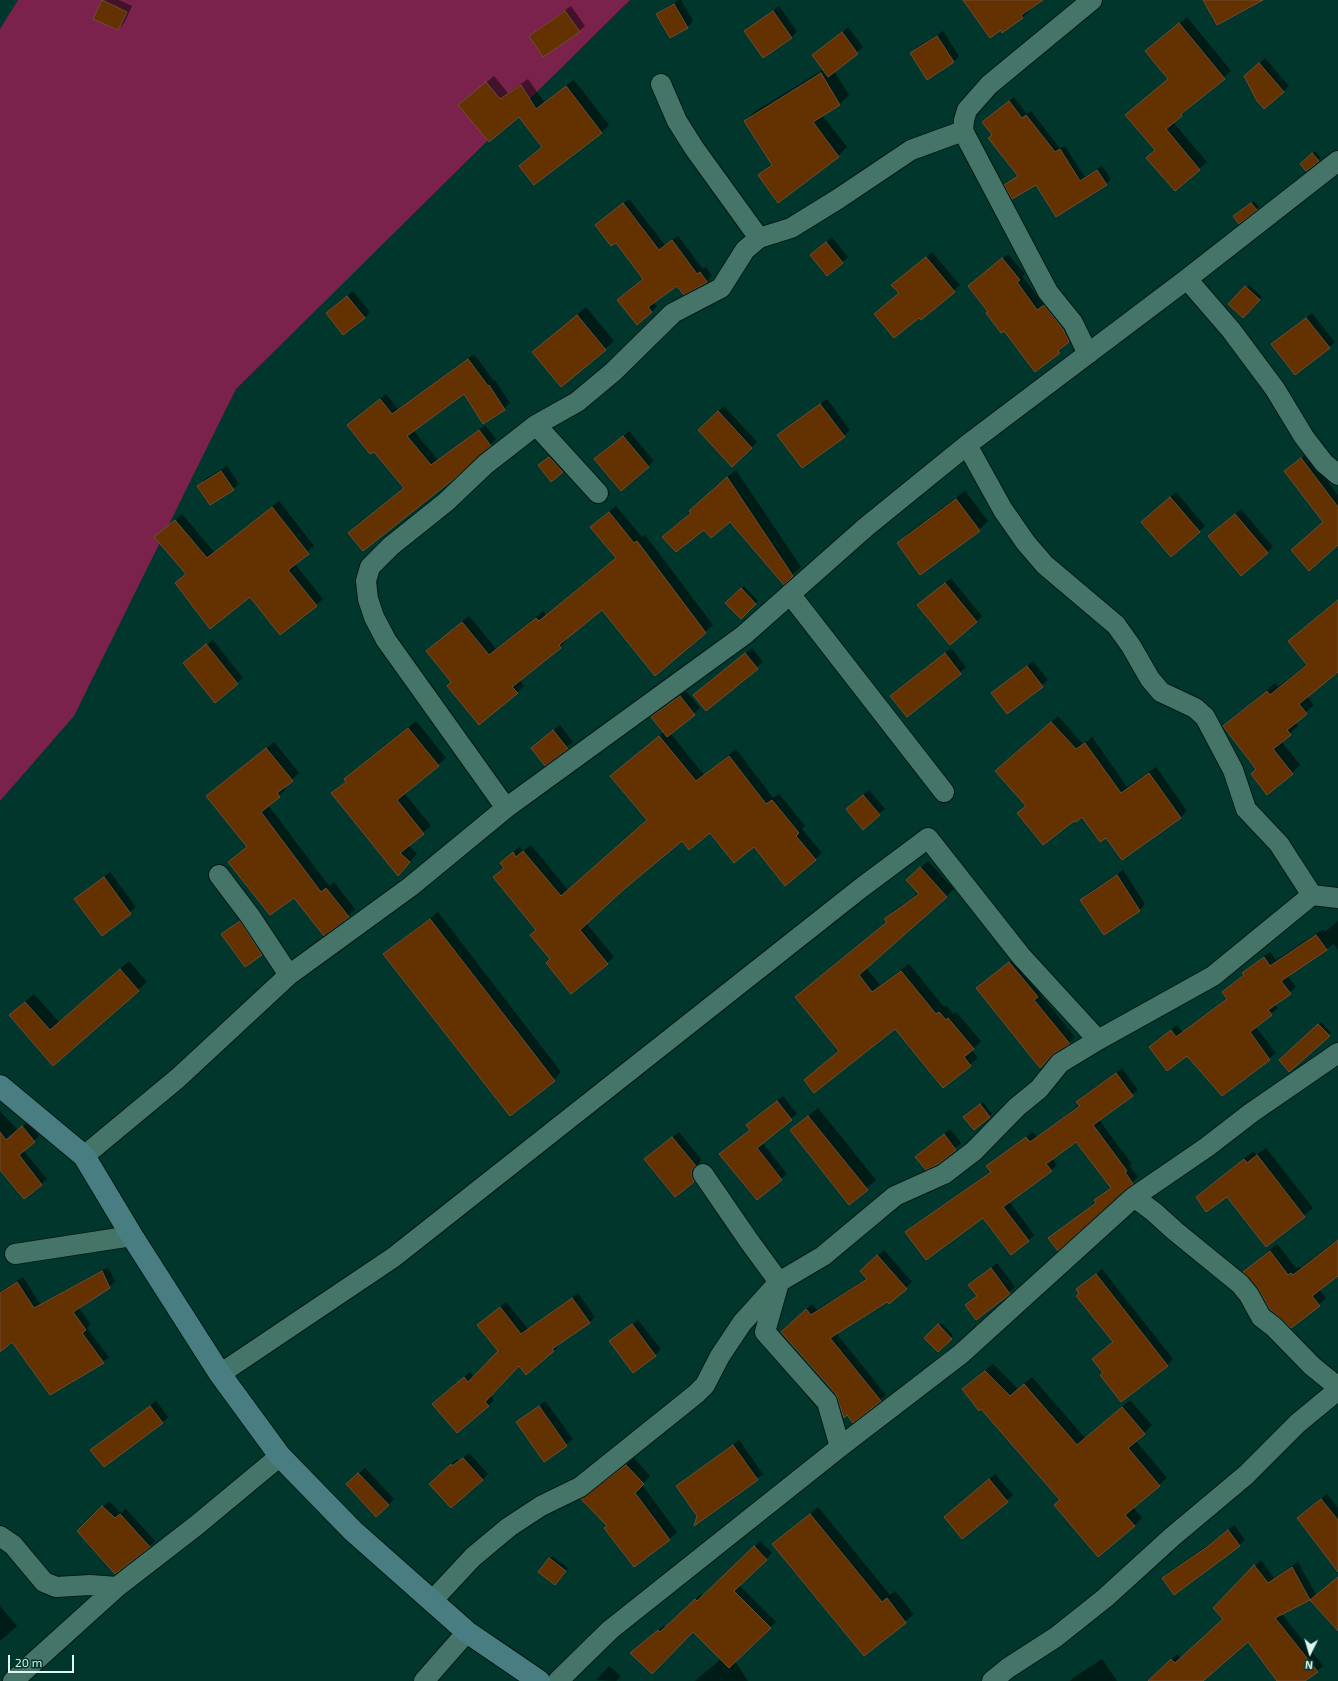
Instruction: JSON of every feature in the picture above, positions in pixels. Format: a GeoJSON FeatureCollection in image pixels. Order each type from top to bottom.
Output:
{"type":"FeatureCollection","features":[{"type":"Feature","properties":{"kind":"street"},"geometry":{"type":"LineString","coordinates":[[1088,354],[1073,323],[1048,292],[962,131],[967,110],[989,85],[1092,0]]}},
{"type":"Feature","properties":{"kind":"street"},"geometry":{"type":"LineString","coordinates":[[661,84],[678,122],[759,238]]}},
{"type":"Feature","properties":{"kind":"street"},"geometry":{"type":"LineString","coordinates":[[506,808],[386,640],[374,617],[368,599],[366,581],[370,567],[392,546],[446,502],[486,464],[536,425],[577,402],[613,372],[673,313],[721,288],[745,250],[759,238],[791,228],[838,199],[911,150],[962,131]]}},
{"type":"Feature","properties":{"kind":"street"},"geometry":{"type":"LineString","coordinates":[[84,1156],[178,1078],[289,975],[410,887],[506,808],[744,635],[866,527],[967,445],[1187,279],[1338,161]]}},
{"type":"Feature","properties":{"kind":"street"},"geometry":{"type":"LineString","coordinates":[[1187,279],[1231,330],[1275,389],[1304,437],[1324,463],[1338,475]]}},
{"type":"Feature","properties":{"kind":"street"},"geometry":{"type":"LineString","coordinates":[[536,425],[598,493]]}},
{"type":"Feature","properties":{"kind":"street"},"geometry":{"type":"LineString","coordinates":[[967,445],[1003,510],[1026,543],[1045,565],[1116,625],[1131,646],[1150,679],[1161,692],[1195,708],[1205,717],[1233,770],[1246,809],[1279,844],[1312,895]]}},
{"type":"Feature","properties":{"kind":"street"},"geometry":{"type":"LineString","coordinates":[[790,594],[944,792]]}},
{"type":"Feature","properties":{"kind":"street"},"geometry":{"type":"LineString","coordinates":[[220,1374],[394,1257],[862,888],[928,838],[1021,956],[1098,1040]]}},
{"type":"Feature","properties":{"kind":"street"},"geometry":{"type":"LineString","coordinates":[[219,875],[250,916],[289,975]]}},
{"type":"Feature","properties":{"kind":"street"},"geometry":{"type":"LineString","coordinates":[[432,1601],[473,1557],[509,1527],[541,1506],[580,1487],[696,1394],[704,1385],[720,1356],[742,1323],[779,1282],[823,1256],[895,1196],[944,1174],[974,1151],[1017,1107],[1039,1089],[1060,1063],[1098,1040],[1213,976],[1312,895],[1338,898]]}},
{"type":"Feature","properties":{"kind":"street"},"geometry":{"type":"LineString","coordinates":[[558,1681],[610,1630],[840,1447],[960,1354],[1134,1197],[1207,1147],[1251,1112],[1338,1053]]}},
{"type":"Feature","properties":{"kind":"street"},"geometry":{"type":"LineString","coordinates":[[0,1086],[84,1156],[132,1236],[220,1374],[280,1456],[353,1531],[432,1601],[468,1632],[539,1681]]}},
{"type":"Feature","properties":{"kind":"street"},"geometry":{"type":"LineString","coordinates":[[703,1174],[749,1242],[779,1282]]}},
{"type":"Feature","properties":{"kind":"street"},"geometry":{"type":"LineString","coordinates":[[1134,1197],[1240,1284],[1249,1295],[1261,1317],[1274,1327],[1312,1366],[1338,1387]]}},
{"type":"Feature","properties":{"kind":"street"},"geometry":{"type":"LineString","coordinates":[[15,1254],[132,1236]]}},
{"type":"Feature","properties":{"kind":"street"},"geometry":{"type":"LineString","coordinates":[[779,1282],[765,1332],[827,1402],[840,1447]]}},
{"type":"Feature","properties":{"kind":"street"},"geometry":{"type":"LineString","coordinates":[[992,1681],[1008,1668],[1056,1637],[1105,1598],[1172,1537],[1246,1475],[1298,1424],[1338,1390]]}},
{"type":"Feature","properties":{"kind":"street"},"geometry":{"type":"LineString","coordinates":[[13,1681],[116,1587],[197,1525],[280,1456]]}},
{"type":"Feature","properties":{"kind":"street"},"geometry":{"type":"LineString","coordinates":[[0,1536],[13,1545],[44,1582],[56,1587],[90,1585],[116,1587]]}},
{"type":"Feature","properties":{"kind":"street"},"geometry":{"type":"LineString","coordinates":[[424,1681],[468,1632]]}},
{"type":"Feature","properties":{"kind":"shaded area"},"geometry":{"type":"Polygon","coordinates":[[[18,0],[630,0],[236,389],[74,716],[0,801],[0,29],[18,0]]]}},
{"type":"Feature","properties":{"kind":"building"},"geometry":{"type":"Polygon","coordinates":[[[102,0],[127,12],[118,30],[93,19],[102,0]]]}},
{"type":"Feature","properties":{"kind":"building"},"geometry":{"type":"Polygon","coordinates":[[[963,0],[1043,0],[1021,15],[1023,18],[1002,33],[1001,30],[990,38],[963,0]]]}},
{"type":"Feature","properties":{"kind":"building"},"geometry":{"type":"Polygon","coordinates":[[[1203,0],[1263,0],[1217,25],[1203,0]]]}},
{"type":"Feature","properties":{"kind":"building"},"geometry":{"type":"Polygon","coordinates":[[[674,4],[688,28],[670,38],[656,14],[674,4]]]}},
{"type":"Feature","properties":{"kind":"building"},"geometry":{"type":"Polygon","coordinates":[[[565,11],[580,32],[543,57],[529,36],[565,11]]]}},
{"type":"Feature","properties":{"kind":"building"},"geometry":{"type":"Polygon","coordinates":[[[773,11],[792,38],[763,58],[744,31],[773,11]]]}},
{"type":"Feature","properties":{"kind":"building"},"geometry":{"type":"Polygon","coordinates":[[[1179,23],[1225,79],[1181,114],[1182,116],[1166,129],[1200,170],[1175,191],[1146,158],[1155,150],[1125,115],[1168,79],[1145,51],[1179,23]]]}},
{"type":"Feature","properties":{"kind":"building"},"geometry":{"type":"Polygon","coordinates":[[[842,32],[858,54],[828,77],[812,55],[842,32]]]}},
{"type":"Feature","properties":{"kind":"building"},"geometry":{"type":"Polygon","coordinates":[[[937,36],[954,62],[927,80],[910,53],[937,36]]]}},
{"type":"Feature","properties":{"kind":"building"},"geometry":{"type":"Polygon","coordinates":[[[1259,63],[1284,92],[1264,109],[1257,101],[1244,76],[1259,63]]]}},
{"type":"Feature","properties":{"kind":"building"},"geometry":{"type":"Polygon","coordinates":[[[821,73],[840,105],[813,122],[839,157],[778,203],[758,175],[772,165],[744,121],[821,73]]]}},
{"type":"Feature","properties":{"kind":"building"},"geometry":{"type":"Polygon","coordinates":[[[486,82],[500,99],[521,85],[536,109],[566,86],[602,133],[534,185],[519,166],[542,147],[519,117],[489,142],[458,105],[486,82]]]}},
{"type":"Feature","properties":{"kind":"building"},"geometry":{"type":"Polygon","coordinates":[[[1009,101],[1022,118],[1026,115],[1055,152],[1060,149],[1080,181],[1097,170],[1107,185],[1056,217],[1036,185],[1012,199],[1004,185],[1018,176],[988,138],[992,135],[982,122],[1009,101]]]}},
{"type":"Feature","properties":{"kind":"building"},"geometry":{"type":"Polygon","coordinates":[[[1312,153],[1319,161],[1306,171],[1300,164],[1312,153]]]}},
{"type":"Feature","properties":{"kind":"building"},"geometry":{"type":"Polygon","coordinates":[[[623,203],[659,250],[672,240],[697,274],[700,272],[707,282],[684,295],[677,286],[648,307],[652,312],[637,325],[617,300],[643,279],[616,243],[611,246],[595,225],[623,203]]]}},
{"type":"Feature","properties":{"kind":"building"},"geometry":{"type":"Polygon","coordinates":[[[1251,203],[1257,210],[1239,224],[1233,216],[1251,203]]]}},
{"type":"Feature","properties":{"kind":"building"},"geometry":{"type":"Polygon","coordinates":[[[826,242],[843,263],[827,276],[810,255],[826,242]]]}},
{"type":"Feature","properties":{"kind":"building"},"geometry":{"type":"Polygon","coordinates":[[[926,257],[955,292],[921,320],[919,318],[894,338],[874,314],[899,293],[891,285],[926,257]]]}},
{"type":"Feature","properties":{"kind":"building"},"geometry":{"type":"Polygon","coordinates":[[[1002,258],[1020,280],[1017,282],[1037,310],[1044,305],[1063,329],[1069,342],[1058,351],[1060,353],[1035,372],[1004,331],[1001,333],[986,313],[988,312],[968,286],[1002,258]]]}},
{"type":"Feature","properties":{"kind":"building"},"geometry":{"type":"Polygon","coordinates":[[[1245,286],[1260,300],[1243,318],[1228,304],[1245,286]]]}},
{"type":"Feature","properties":{"kind":"building"},"geometry":{"type":"Polygon","coordinates":[[[347,296],[365,318],[343,335],[326,313],[347,296]]]}},
{"type":"Feature","properties":{"kind":"building"},"geometry":{"type":"Polygon","coordinates":[[[577,315],[606,350],[561,387],[532,352],[577,315]]]}},
{"type":"Feature","properties":{"kind":"building"},"geometry":{"type":"Polygon","coordinates":[[[1306,318],[1330,348],[1295,375],[1271,344],[1306,318]]]}},
{"type":"Feature","properties":{"kind":"building"},"geometry":{"type":"Polygon","coordinates":[[[468,359],[488,386],[489,385],[505,410],[483,424],[464,394],[407,436],[431,465],[479,430],[491,446],[456,477],[363,551],[348,533],[404,488],[374,452],[370,454],[347,425],[380,399],[392,414],[468,359]]]}},
{"type":"Feature","properties":{"kind":"building"},"geometry":{"type":"Polygon","coordinates":[[[820,404],[845,437],[802,468],[777,435],[820,404]]]}},
{"type":"Feature","properties":{"kind":"building"},"geometry":{"type":"Polygon","coordinates":[[[718,411],[752,448],[732,467],[698,430],[718,411]]]}},
{"type":"Feature","properties":{"kind":"building"},"geometry":{"type":"Polygon","coordinates":[[[623,436],[649,467],[621,491],[594,459],[623,436]]]}},
{"type":"Feature","properties":{"kind":"building"},"geometry":{"type":"Polygon","coordinates":[[[549,457],[563,472],[551,482],[538,465],[549,457]]]}},
{"type":"Feature","properties":{"kind":"building"},"geometry":{"type":"Polygon","coordinates":[[[1301,458],[1338,507],[1338,545],[1309,571],[1291,550],[1323,522],[1284,471],[1301,458]]]}},
{"type":"Feature","properties":{"kind":"building"},"geometry":{"type":"Polygon","coordinates":[[[221,471],[234,490],[210,505],[197,486],[221,471]]]}},
{"type":"Feature","properties":{"kind":"building"},"geometry":{"type":"Polygon","coordinates":[[[727,477],[793,576],[784,585],[730,522],[711,538],[704,530],[676,552],[662,537],[691,513],[689,511],[727,477]]]}},
{"type":"Feature","properties":{"kind":"building"},"geometry":{"type":"Polygon","coordinates":[[[1170,497],[1200,532],[1171,557],[1141,522],[1170,497]]]}},
{"type":"Feature","properties":{"kind":"building"},"geometry":{"type":"Polygon","coordinates":[[[956,499],[980,531],[920,575],[897,543],[956,499]]]}},
{"type":"Feature","properties":{"kind":"building"},"geometry":{"type":"Polygon","coordinates":[[[272,507],[309,554],[288,570],[317,606],[280,635],[250,597],[210,629],[175,583],[186,574],[154,537],[175,520],[207,558],[272,507]]]}},
{"type":"Feature","properties":{"kind":"building"},"geometry":{"type":"Polygon","coordinates":[[[609,512],[634,543],[637,541],[706,633],[655,676],[602,610],[559,645],[561,648],[512,687],[518,693],[479,725],[447,686],[451,682],[426,651],[462,622],[489,655],[536,618],[539,621],[616,558],[590,527],[609,512]]]}},
{"type":"Feature","properties":{"kind":"building"},"geometry":{"type":"Polygon","coordinates":[[[1235,514],[1268,553],[1241,576],[1208,536],[1235,514]]]}},
{"type":"Feature","properties":{"kind":"building"},"geometry":{"type":"Polygon","coordinates":[[[945,583],[977,622],[950,645],[917,605],[945,583]]]}},
{"type":"Feature","properties":{"kind":"building"},"geometry":{"type":"Polygon","coordinates":[[[741,588],[756,604],[741,619],[725,603],[741,588]]]}},
{"type":"Feature","properties":{"kind":"building"},"geometry":{"type":"Polygon","coordinates":[[[1338,600],[1338,672],[1299,704],[1307,714],[1287,730],[1291,735],[1273,749],[1293,774],[1267,795],[1251,774],[1256,769],[1223,726],[1267,691],[1270,695],[1307,665],[1288,641],[1338,600]]]}},
{"type":"Feature","properties":{"kind":"building"},"geometry":{"type":"Polygon","coordinates":[[[206,644],[238,684],[215,703],[183,663],[206,644]]]}},
{"type":"Feature","properties":{"kind":"building"},"geometry":{"type":"Polygon","coordinates":[[[745,653],[758,669],[706,711],[693,695],[745,653]]]}},
{"type":"Feature","properties":{"kind":"building"},"geometry":{"type":"Polygon","coordinates":[[[945,653],[961,674],[907,717],[890,696],[945,653]]]}},
{"type":"Feature","properties":{"kind":"building"},"geometry":{"type":"Polygon","coordinates":[[[1027,666],[1043,687],[1007,714],[991,693],[1027,666]]]}},
{"type":"Feature","properties":{"kind":"building"},"geometry":{"type":"Polygon","coordinates":[[[680,696],[695,715],[667,737],[651,717],[680,696]]]}},
{"type":"Feature","properties":{"kind":"building"},"geometry":{"type":"Polygon","coordinates":[[[1051,722],[1076,749],[1085,743],[1121,793],[1149,773],[1181,818],[1122,860],[1106,838],[1100,842],[1082,817],[1076,822],[1074,821],[1043,845],[1017,813],[1026,806],[995,771],[1051,722]]]}},
{"type":"Feature","properties":{"kind":"building"},"geometry":{"type":"Polygon","coordinates":[[[408,728],[439,766],[397,800],[424,834],[400,853],[410,862],[398,876],[331,793],[346,782],[344,779],[408,728]]]}},
{"type":"Feature","properties":{"kind":"building"},"geometry":{"type":"Polygon","coordinates":[[[553,730],[568,749],[545,766],[531,748],[553,730]]]}},
{"type":"Feature","properties":{"kind":"building"},"geometry":{"type":"Polygon","coordinates":[[[659,736],[696,781],[729,756],[766,804],[772,800],[799,833],[796,836],[816,860],[785,886],[754,847],[734,863],[710,833],[689,850],[682,841],[623,890],[580,930],[608,964],[571,994],[546,963],[550,959],[530,935],[536,930],[493,877],[504,868],[500,863],[513,852],[516,857],[523,851],[561,896],[647,820],[610,776],[659,736]]]}},
{"type":"Feature","properties":{"kind":"building"},"geometry":{"type":"Polygon","coordinates":[[[266,748],[293,781],[277,793],[280,797],[261,812],[321,892],[326,888],[349,917],[324,936],[294,898],[270,915],[228,862],[247,847],[206,796],[266,748]]]}},
{"type":"Feature","properties":{"kind":"building"},"geometry":{"type":"Polygon","coordinates":[[[863,795],[880,815],[863,830],[846,809],[863,795]]]}},
{"type":"Feature","properties":{"kind":"building"},"geometry":{"type":"Polygon","coordinates":[[[920,867],[947,897],[859,975],[872,992],[901,971],[936,1014],[939,1012],[946,1020],[948,1018],[974,1049],[964,1057],[971,1066],[943,1088],[895,1029],[814,1093],[804,1080],[839,1051],[795,997],[887,922],[884,919],[919,894],[906,880],[920,867]]]}},
{"type":"Feature","properties":{"kind":"building"},"geometry":{"type":"Polygon","coordinates":[[[1117,875],[1140,911],[1104,935],[1080,900],[1117,875]]]}},
{"type":"Feature","properties":{"kind":"building"},"geometry":{"type":"Polygon","coordinates":[[[104,877],[131,914],[102,936],[74,899],[104,877]]]}},
{"type":"Feature","properties":{"kind":"building"},"geometry":{"type":"Polygon","coordinates":[[[430,919],[555,1081],[510,1116],[383,954],[430,919]]]}},
{"type":"Feature","properties":{"kind":"building"},"geometry":{"type":"Polygon","coordinates":[[[240,921],[262,955],[245,967],[221,934],[240,921]]]}},
{"type":"Feature","properties":{"kind":"building"},"geometry":{"type":"Polygon","coordinates":[[[1316,935],[1327,950],[1281,981],[1291,994],[1268,1010],[1272,1015],[1250,1032],[1270,1060],[1222,1096],[1187,1056],[1167,1071],[1149,1047],[1171,1030],[1176,1037],[1227,999],[1222,992],[1244,975],[1242,973],[1264,957],[1270,966],[1316,935]]]}},
{"type":"Feature","properties":{"kind":"building"},"geometry":{"type":"Polygon","coordinates":[[[1009,962],[1038,997],[1034,1000],[1070,1044],[1054,1053],[1040,1068],[976,988],[1009,962]]]}},
{"type":"Feature","properties":{"kind":"building"},"geometry":{"type":"Polygon","coordinates":[[[120,969],[139,991],[53,1066],[9,1015],[25,1002],[50,1030],[120,969]]]}},
{"type":"Feature","properties":{"kind":"building"},"geometry":{"type":"Polygon","coordinates":[[[1318,1024],[1330,1036],[1289,1072],[1279,1060],[1318,1024]]]}},
{"type":"Feature","properties":{"kind":"building"},"geometry":{"type":"Polygon","coordinates":[[[1116,1073],[1133,1096],[1093,1125],[1127,1171],[1125,1172],[1133,1184],[1058,1251],[1048,1238],[1096,1203],[1094,1200],[1111,1188],[1076,1142],[1046,1164],[1052,1171],[1003,1207],[1029,1241],[1011,1255],[983,1218],[926,1260],[905,1232],[991,1172],[986,1166],[1026,1137],[1030,1142],[1080,1106],[1076,1102],[1116,1073]]]}},
{"type":"Feature","properties":{"kind":"building"},"geometry":{"type":"Polygon","coordinates":[[[777,1101],[792,1120],[757,1148],[782,1180],[757,1200],[719,1154],[750,1130],[746,1125],[777,1101]]]}},
{"type":"Feature","properties":{"kind":"building"},"geometry":{"type":"Polygon","coordinates":[[[980,1104],[990,1117],[974,1130],[963,1117],[980,1104]]]}},
{"type":"Feature","properties":{"kind":"building"},"geometry":{"type":"Polygon","coordinates":[[[808,1116],[868,1190],[849,1205],[790,1130],[808,1116]]]}},
{"type":"Feature","properties":{"kind":"building"},"geometry":{"type":"Polygon","coordinates":[[[22,1126],[35,1142],[19,1155],[42,1185],[24,1199],[0,1170],[0,1132],[6,1140],[22,1126]]]}},
{"type":"Feature","properties":{"kind":"building"},"geometry":{"type":"Polygon","coordinates":[[[944,1134],[956,1150],[938,1164],[926,1170],[915,1157],[944,1134]]]}},
{"type":"Feature","properties":{"kind":"building"},"geometry":{"type":"Polygon","coordinates":[[[672,1137],[696,1166],[692,1169],[694,1182],[675,1197],[644,1159],[672,1137]]]}},
{"type":"Feature","properties":{"kind":"building"},"geometry":{"type":"Polygon","coordinates":[[[1257,1155],[1305,1217],[1266,1247],[1227,1197],[1206,1212],[1196,1197],[1244,1159],[1247,1163],[1257,1155]]]}},
{"type":"Feature","properties":{"kind":"building"},"geometry":{"type":"Polygon","coordinates":[[[1338,1240],[1338,1276],[1312,1296],[1320,1306],[1291,1328],[1270,1309],[1258,1288],[1243,1272],[1270,1251],[1288,1275],[1291,1273],[1293,1275],[1338,1240]]]}},
{"type":"Feature","properties":{"kind":"building"},"geometry":{"type":"Polygon","coordinates":[[[877,1255],[907,1289],[889,1304],[887,1302],[830,1338],[881,1401],[853,1423],[847,1415],[844,1418],[836,1394],[781,1332],[806,1309],[811,1315],[867,1279],[860,1271],[877,1255]]]}},
{"type":"Feature","properties":{"kind":"building"},"geometry":{"type":"Polygon","coordinates":[[[991,1268],[1010,1294],[976,1320],[965,1305],[977,1296],[968,1285],[991,1268]]]}},
{"type":"Feature","properties":{"kind":"building"},"geometry":{"type":"Polygon","coordinates":[[[102,1271],[110,1288],[73,1312],[86,1330],[82,1333],[104,1363],[50,1395],[12,1342],[0,1352],[0,1293],[17,1282],[34,1308],[102,1271]]]}},
{"type":"Feature","properties":{"kind":"building"},"geometry":{"type":"Polygon","coordinates":[[[1096,1274],[1168,1366],[1121,1402],[1100,1375],[1103,1373],[1092,1359],[1113,1342],[1076,1296],[1079,1294],[1076,1289],[1096,1274]]]}},
{"type":"Feature","properties":{"kind":"building"},"geometry":{"type":"Polygon","coordinates":[[[572,1298],[590,1323],[552,1349],[554,1351],[526,1375],[519,1366],[485,1402],[489,1406],[457,1433],[432,1404],[464,1377],[468,1382],[498,1351],[477,1325],[500,1307],[521,1334],[572,1298]]]}},
{"type":"Feature","properties":{"kind":"building"},"geometry":{"type":"Polygon","coordinates":[[[632,1324],[656,1356],[633,1373],[609,1341],[632,1324]]]}},
{"type":"Feature","properties":{"kind":"building"},"geometry":{"type":"Polygon","coordinates":[[[938,1324],[952,1339],[938,1352],[924,1338],[938,1324]]]}},
{"type":"Feature","properties":{"kind":"building"},"geometry":{"type":"Polygon","coordinates":[[[985,1371],[1010,1396],[1024,1384],[1077,1445],[1122,1407],[1145,1434],[1128,1448],[1160,1486],[1125,1515],[1135,1526],[1098,1557],[1054,1505],[1060,1500],[981,1409],[979,1411],[962,1389],[985,1371]]]}},
{"type":"Feature","properties":{"kind":"building"},"geometry":{"type":"Polygon","coordinates":[[[150,1406],[163,1423],[104,1467],[90,1450],[150,1406]]]}},
{"type":"Feature","properties":{"kind":"building"},"geometry":{"type":"Polygon","coordinates":[[[539,1406],[567,1446],[544,1462],[516,1422],[539,1406]]]}},
{"type":"Feature","properties":{"kind":"building"},"geometry":{"type":"Polygon","coordinates":[[[733,1445],[758,1480],[694,1526],[697,1516],[676,1486],[733,1445]]]}},
{"type":"Feature","properties":{"kind":"building"},"geometry":{"type":"Polygon","coordinates":[[[463,1458],[483,1480],[451,1508],[429,1484],[451,1464],[452,1466],[463,1458]]]}},
{"type":"Feature","properties":{"kind":"building"},"geometry":{"type":"Polygon","coordinates":[[[626,1465],[644,1484],[635,1493],[670,1540],[634,1567],[604,1528],[607,1526],[581,1499],[626,1465]]]}},
{"type":"Feature","properties":{"kind":"building"},"geometry":{"type":"Polygon","coordinates":[[[358,1473],[389,1505],[376,1517],[346,1484],[358,1473]]]}},
{"type":"Feature","properties":{"kind":"building"},"geometry":{"type":"Polygon","coordinates":[[[989,1479],[1008,1502],[962,1539],[944,1517],[989,1479]]]}},
{"type":"Feature","properties":{"kind":"building"},"geometry":{"type":"Polygon","coordinates":[[[1321,1499],[1338,1520],[1338,1572],[1297,1518],[1321,1499]]]}},
{"type":"Feature","properties":{"kind":"building"},"geometry":{"type":"Polygon","coordinates":[[[102,1506],[115,1518],[120,1514],[150,1547],[115,1574],[77,1531],[102,1506]]]}},
{"type":"Feature","properties":{"kind":"building"},"geometry":{"type":"Polygon","coordinates":[[[810,1514],[882,1602],[887,1598],[906,1623],[864,1656],[772,1544],[810,1514]]]}},
{"type":"Feature","properties":{"kind":"building"},"geometry":{"type":"Polygon","coordinates":[[[1228,1530],[1240,1546],[1174,1595],[1162,1578],[1207,1547],[1228,1530]]]}},
{"type":"Feature","properties":{"kind":"building"},"geometry":{"type":"Polygon","coordinates":[[[754,1546],[767,1560],[734,1591],[771,1628],[729,1668],[693,1632],[652,1674],[630,1653],[658,1630],[660,1632],[695,1599],[697,1601],[754,1546]]]}},
{"type":"Feature","properties":{"kind":"building"},"geometry":{"type":"Polygon","coordinates":[[[549,1558],[566,1571],[555,1585],[538,1572],[549,1558]]]}},
{"type":"Feature","properties":{"kind":"building"},"geometry":{"type":"Polygon","coordinates":[[[1254,1565],[1268,1583],[1292,1567],[1310,1600],[1275,1618],[1318,1672],[1305,1681],[1277,1681],[1248,1642],[1203,1681],[1148,1681],[1171,1659],[1175,1663],[1223,1619],[1213,1608],[1254,1565]]]}},
{"type":"Feature","properties":{"kind":"building"},"geometry":{"type":"Polygon","coordinates":[[[1338,1577],[1338,1631],[1310,1600],[1338,1577]]]}}]}
